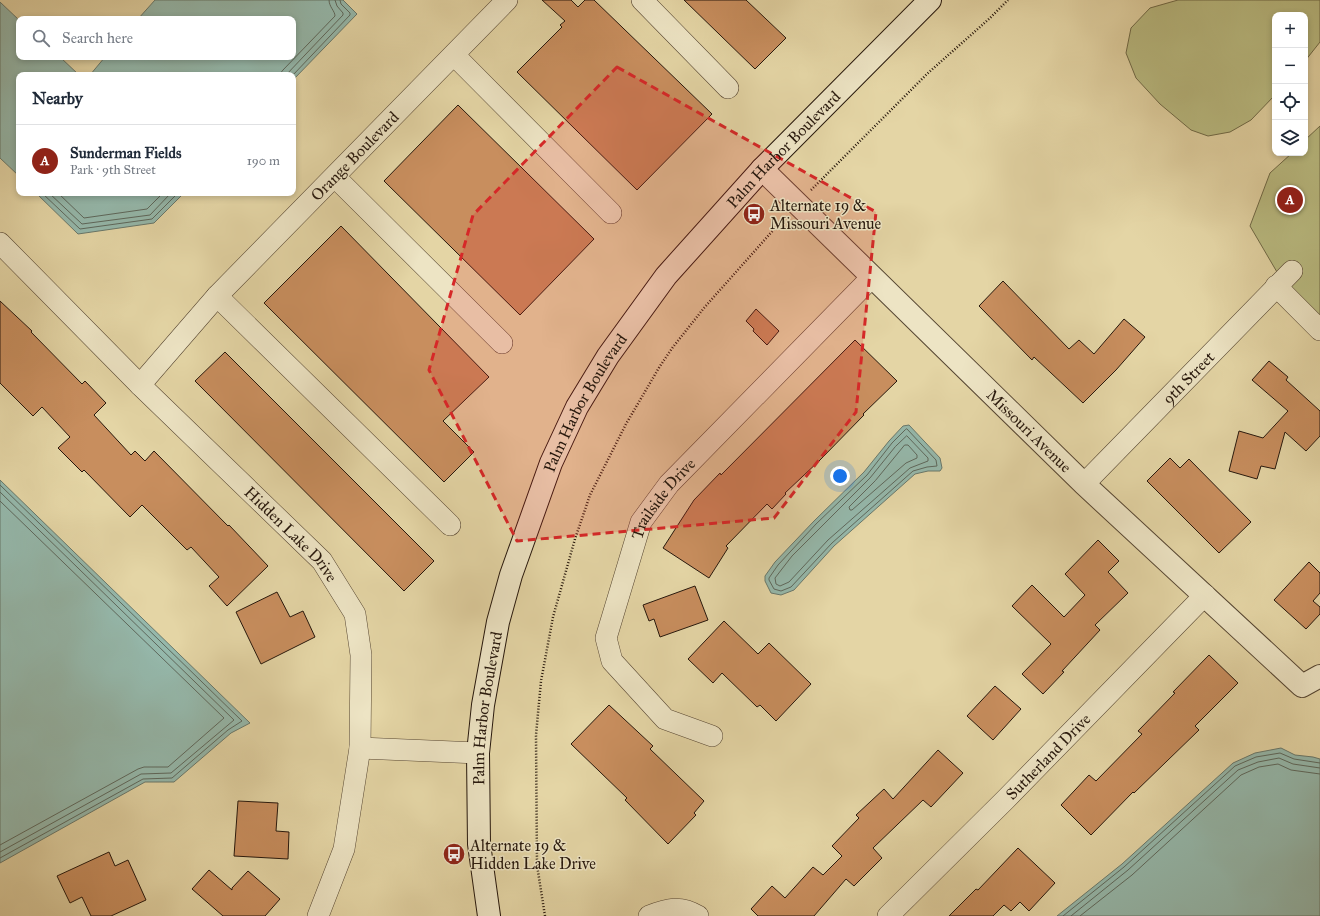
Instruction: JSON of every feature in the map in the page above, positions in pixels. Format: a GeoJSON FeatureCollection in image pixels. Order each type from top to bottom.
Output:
{"type":"FeatureCollection","features":[{"type":"Feature","properties":{"kind":"main road","name":"Palm Harbor Boulevard"},"geometry":{"type":"LineString","coordinates":[[489,916],[479,844],[478,753],[483,705],[498,622],[511,575],[551,463],[577,407],[608,356],[666,276],[762,169],[930,0]]}},
{"type":"Feature","properties":{"kind":"main road","name":"Missouri Avenue"},"geometry":{"type":"LineString","coordinates":[[762,169],[1084,484],[1205,595],[1311,681]]}},
{"type":"Feature","properties":{"kind":"street","name":"Orange Boulevard"},"geometry":{"type":"LineString","coordinates":[[140,384],[217,296],[507,0]]}},
{"type":"Feature","properties":{"kind":"street"},"geometry":{"type":"LineString","coordinates":[[642,0],[728,88]]}},
{"type":"Feature","properties":{"kind":"street"},"geometry":{"type":"LineString","coordinates":[[454,55],[611,213]]}},
{"type":"Feature","properties":{"kind":"street"},"geometry":{"type":"LineString","coordinates":[[334,177],[502,343]]}},
{"type":"Feature","properties":{"kind":"street","name":"Hidden Lake Drive"},"geometry":{"type":"LineString","coordinates":[[0,243],[140,384],[322,561],[355,614],[361,655],[360,748],[344,849],[318,916]]}},
{"type":"Feature","properties":{"kind":"street","name":"9th Street"},"geometry":{"type":"LineString","coordinates":[[1084,484],[1292,271]]}},
{"type":"Feature","properties":{"kind":"street","name":"Trailside Drive"},"geometry":{"type":"LineString","coordinates":[[712,736],[665,719],[612,661],[606,638],[641,522],[669,484],[872,277]]}},
{"type":"Feature","properties":{"kind":"street"},"geometry":{"type":"LineString","coordinates":[[1276,286],[1320,330]]}},
{"type":"Feature","properties":{"kind":"street"},"geometry":{"type":"LineString","coordinates":[[217,296],[450,525]]}},
{"type":"Feature","properties":{"kind":"street","name":"Sutherland Drive"},"geometry":{"type":"LineString","coordinates":[[888,916],[1005,800],[1205,595]]}},
{"type":"Feature","properties":{"kind":"street"},"geometry":{"type":"LineString","coordinates":[[360,748],[478,753]]}},
{"type":"Feature","properties":{"kind":"street"},"geometry":{"type":"LineString","coordinates":[[649,916],[671,908],[690,911],[698,916]]}},
{"type":"Feature","properties":{"kind":"path"},"geometry":{"type":"LineString","coordinates":[[545,916],[537,865],[536,735],[541,681],[553,617],[575,539],[590,495],[626,424],[660,366],[704,308],[797,204],[927,74],[1008,0]]}},
{"type":"Feature","properties":{"kind":"highlighted area"},"geometry":{"type":"Polygon","coordinates":[[[617,67],[876,212],[856,412],[774,518],[517,541],[429,370],[473,215],[617,67]]]}},
{"type":"Feature","properties":{"kind":"green space"},"geometry":{"type":"Polygon","coordinates":[[[1178,0],[1320,0],[1320,42],[1308,57],[1308,12],[1272,12],[1272,98],[1251,120],[1230,132],[1208,136],[1191,130],[1160,104],[1136,78],[1126,53],[1131,28],[1150,8],[1178,0]]]}},
{"type":"Feature","properties":{"kind":"green space"},"geometry":{"type":"Polygon","coordinates":[[[1320,126],[1320,319],[1284,284],[1250,226],[1270,173],[1289,156],[1308,156],[1308,137],[1320,126]]]}},
{"type":"Feature","properties":{"kind":"water"},"geometry":{"type":"Polygon","coordinates":[[[155,0],[343,0],[357,14],[296,77],[296,72],[92,72],[102,60],[296,60],[296,16],[141,16],[155,0]]]}},
{"type":"Feature","properties":{"kind":"water"},"geometry":{"type":"Polygon","coordinates":[[[0,2],[16,17],[16,60],[63,60],[76,72],[16,72],[16,173],[0,158],[0,2]]]}},
{"type":"Feature","properties":{"kind":"water"},"geometry":{"type":"Polygon","coordinates":[[[39,196],[181,196],[154,223],[78,234],[39,196]]]}},
{"type":"Feature","properties":{"kind":"water"},"geometry":{"type":"Polygon","coordinates":[[[909,425],[940,458],[942,468],[940,471],[928,471],[915,474],[834,546],[794,590],[781,595],[771,593],[765,581],[765,576],[775,562],[864,472],[903,426],[909,425]]]}},
{"type":"Feature","properties":{"kind":"water"},"geometry":{"type":"Polygon","coordinates":[[[0,480],[250,723],[231,733],[174,782],[145,782],[0,863],[0,480]]]}},
{"type":"Feature","properties":{"kind":"water"},"geometry":{"type":"Polygon","coordinates":[[[1281,748],[1295,755],[1320,759],[1320,916],[1057,916],[1122,864],[1233,763],[1255,753],[1281,748]]]}},
{"type":"Feature","properties":{"kind":"building"},"geometry":{"type":"Polygon","coordinates":[[[542,0],[571,0],[578,7],[585,0],[594,0],[712,114],[637,190],[517,72],[562,27],[560,25],[565,21],[542,0]]]}},
{"type":"Feature","properties":{"kind":"building"},"geometry":{"type":"Polygon","coordinates":[[[684,0],[746,0],[786,38],[755,69],[684,0]]]}},
{"type":"Feature","properties":{"kind":"building"},"geometry":{"type":"Polygon","coordinates":[[[458,105],[594,239],[520,315],[384,181],[458,105]]]}},
{"type":"Feature","properties":{"kind":"building"},"geometry":{"type":"Polygon","coordinates":[[[341,226],[489,377],[443,421],[474,452],[444,482],[264,303],[341,226]]]}},
{"type":"Feature","properties":{"kind":"building"},"geometry":{"type":"Polygon","coordinates":[[[1003,281],[1069,349],[1079,340],[1094,354],[1124,319],[1145,337],[1116,370],[1083,403],[1034,357],[1032,360],[979,306],[1003,281]]]}},
{"type":"Feature","properties":{"kind":"building"},"geometry":{"type":"Polygon","coordinates":[[[0,301],[32,331],[31,332],[82,384],[85,381],[106,403],[94,415],[131,455],[135,451],[145,461],[154,451],[268,566],[227,606],[209,586],[219,577],[191,547],[187,550],[142,505],[130,517],[84,470],[82,472],[58,448],[70,437],[42,407],[33,416],[0,383],[0,301]]]}},
{"type":"Feature","properties":{"kind":"building"},"geometry":{"type":"Polygon","coordinates":[[[756,309],[779,331],[767,345],[753,331],[754,329],[746,321],[756,309]]]}},
{"type":"Feature","properties":{"kind":"building"},"geometry":{"type":"Polygon","coordinates":[[[855,340],[897,381],[863,414],[864,415],[820,460],[785,493],[786,494],[772,509],[767,504],[726,546],[728,548],[709,578],[663,548],[694,500],[720,473],[721,475],[855,340]]]}},
{"type":"Feature","properties":{"kind":"building"},"geometry":{"type":"Polygon","coordinates":[[[225,352],[434,561],[404,591],[195,381],[225,352]]]}},
{"type":"Feature","properties":{"kind":"building"},"geometry":{"type":"Polygon","coordinates":[[[1269,361],[1288,377],[1286,380],[1320,411],[1320,436],[1306,451],[1285,432],[1275,469],[1261,466],[1257,479],[1229,471],[1239,431],[1263,438],[1288,411],[1252,380],[1269,361]]]}},
{"type":"Feature","properties":{"kind":"building"},"geometry":{"type":"Polygon","coordinates":[[[1170,458],[1180,468],[1189,459],[1251,522],[1219,553],[1147,481],[1170,458]]]}},
{"type":"Feature","properties":{"kind":"building"},"geometry":{"type":"Polygon","coordinates":[[[1098,540],[1119,561],[1108,572],[1128,593],[1095,625],[1100,630],[1043,694],[1022,674],[1051,644],[1012,606],[1032,585],[1064,617],[1085,595],[1065,574],[1098,540]]]}},
{"type":"Feature","properties":{"kind":"building"},"geometry":{"type":"Polygon","coordinates":[[[1309,562],[1320,573],[1320,593],[1313,601],[1320,607],[1320,614],[1306,629],[1274,600],[1309,562]]]}},
{"type":"Feature","properties":{"kind":"building"},"geometry":{"type":"Polygon","coordinates":[[[695,586],[708,620],[660,637],[654,619],[649,621],[643,605],[695,586]]]}},
{"type":"Feature","properties":{"kind":"building"},"geometry":{"type":"Polygon","coordinates":[[[277,592],[290,617],[303,611],[315,637],[261,664],[236,612],[277,592]]]}},
{"type":"Feature","properties":{"kind":"building"},"geometry":{"type":"Polygon","coordinates":[[[724,621],[758,654],[769,643],[811,684],[776,721],[760,705],[757,707],[722,673],[713,683],[688,659],[724,621]]]}},
{"type":"Feature","properties":{"kind":"building"},"geometry":{"type":"Polygon","coordinates":[[[1209,655],[1238,683],[1195,726],[1199,730],[1134,793],[1133,792],[1091,835],[1061,805],[1089,775],[1096,781],[1142,734],[1138,731],[1209,655]]]}},
{"type":"Feature","properties":{"kind":"building"},"geometry":{"type":"Polygon","coordinates":[[[995,686],[1021,709],[993,740],[967,716],[995,686]]]}},
{"type":"Feature","properties":{"kind":"building"},"geometry":{"type":"Polygon","coordinates":[[[609,705],[653,746],[650,749],[704,801],[694,813],[696,815],[668,844],[625,800],[627,798],[571,744],[609,705]]]}},
{"type":"Feature","properties":{"kind":"building"},"geometry":{"type":"Polygon","coordinates":[[[938,750],[963,773],[931,807],[923,800],[873,848],[882,858],[854,886],[846,879],[814,916],[758,916],[751,909],[772,886],[785,898],[813,867],[823,875],[842,856],[832,846],[859,818],[856,815],[884,789],[893,799],[938,750]]]}},
{"type":"Feature","properties":{"kind":"building"},"geometry":{"type":"Polygon","coordinates":[[[238,801],[278,803],[276,831],[289,832],[288,859],[234,856],[238,801]]]}},
{"type":"Feature","properties":{"kind":"building"},"geometry":{"type":"Polygon","coordinates":[[[1018,848],[1055,883],[1029,911],[1020,902],[1011,911],[1004,905],[993,916],[949,916],[976,889],[978,890],[1018,848]]]}},
{"type":"Feature","properties":{"kind":"building"},"geometry":{"type":"Polygon","coordinates":[[[109,852],[115,866],[128,860],[146,900],[111,916],[91,916],[82,897],[70,903],[57,876],[109,852]]]}},
{"type":"Feature","properties":{"kind":"building"},"geometry":{"type":"Polygon","coordinates":[[[209,870],[232,890],[232,888],[248,871],[280,899],[265,916],[223,916],[192,889],[209,870]]]}},
{"type":"Feature","properties":{"kind":"place","name":"Sunderman Fields"},"geometry":{"type":"Point","coordinates":[1290,200]}},
{"type":"Feature","properties":{"kind":"place","name":"Alternate 19 & Missouri Avenue"},"geometry":{"type":"Point","coordinates":[754,214]}},
{"type":"Feature","properties":{"kind":"place","name":"Alternate 19 & Hidden Lake Drive"},"geometry":{"type":"Point","coordinates":[454,854]}}]}
